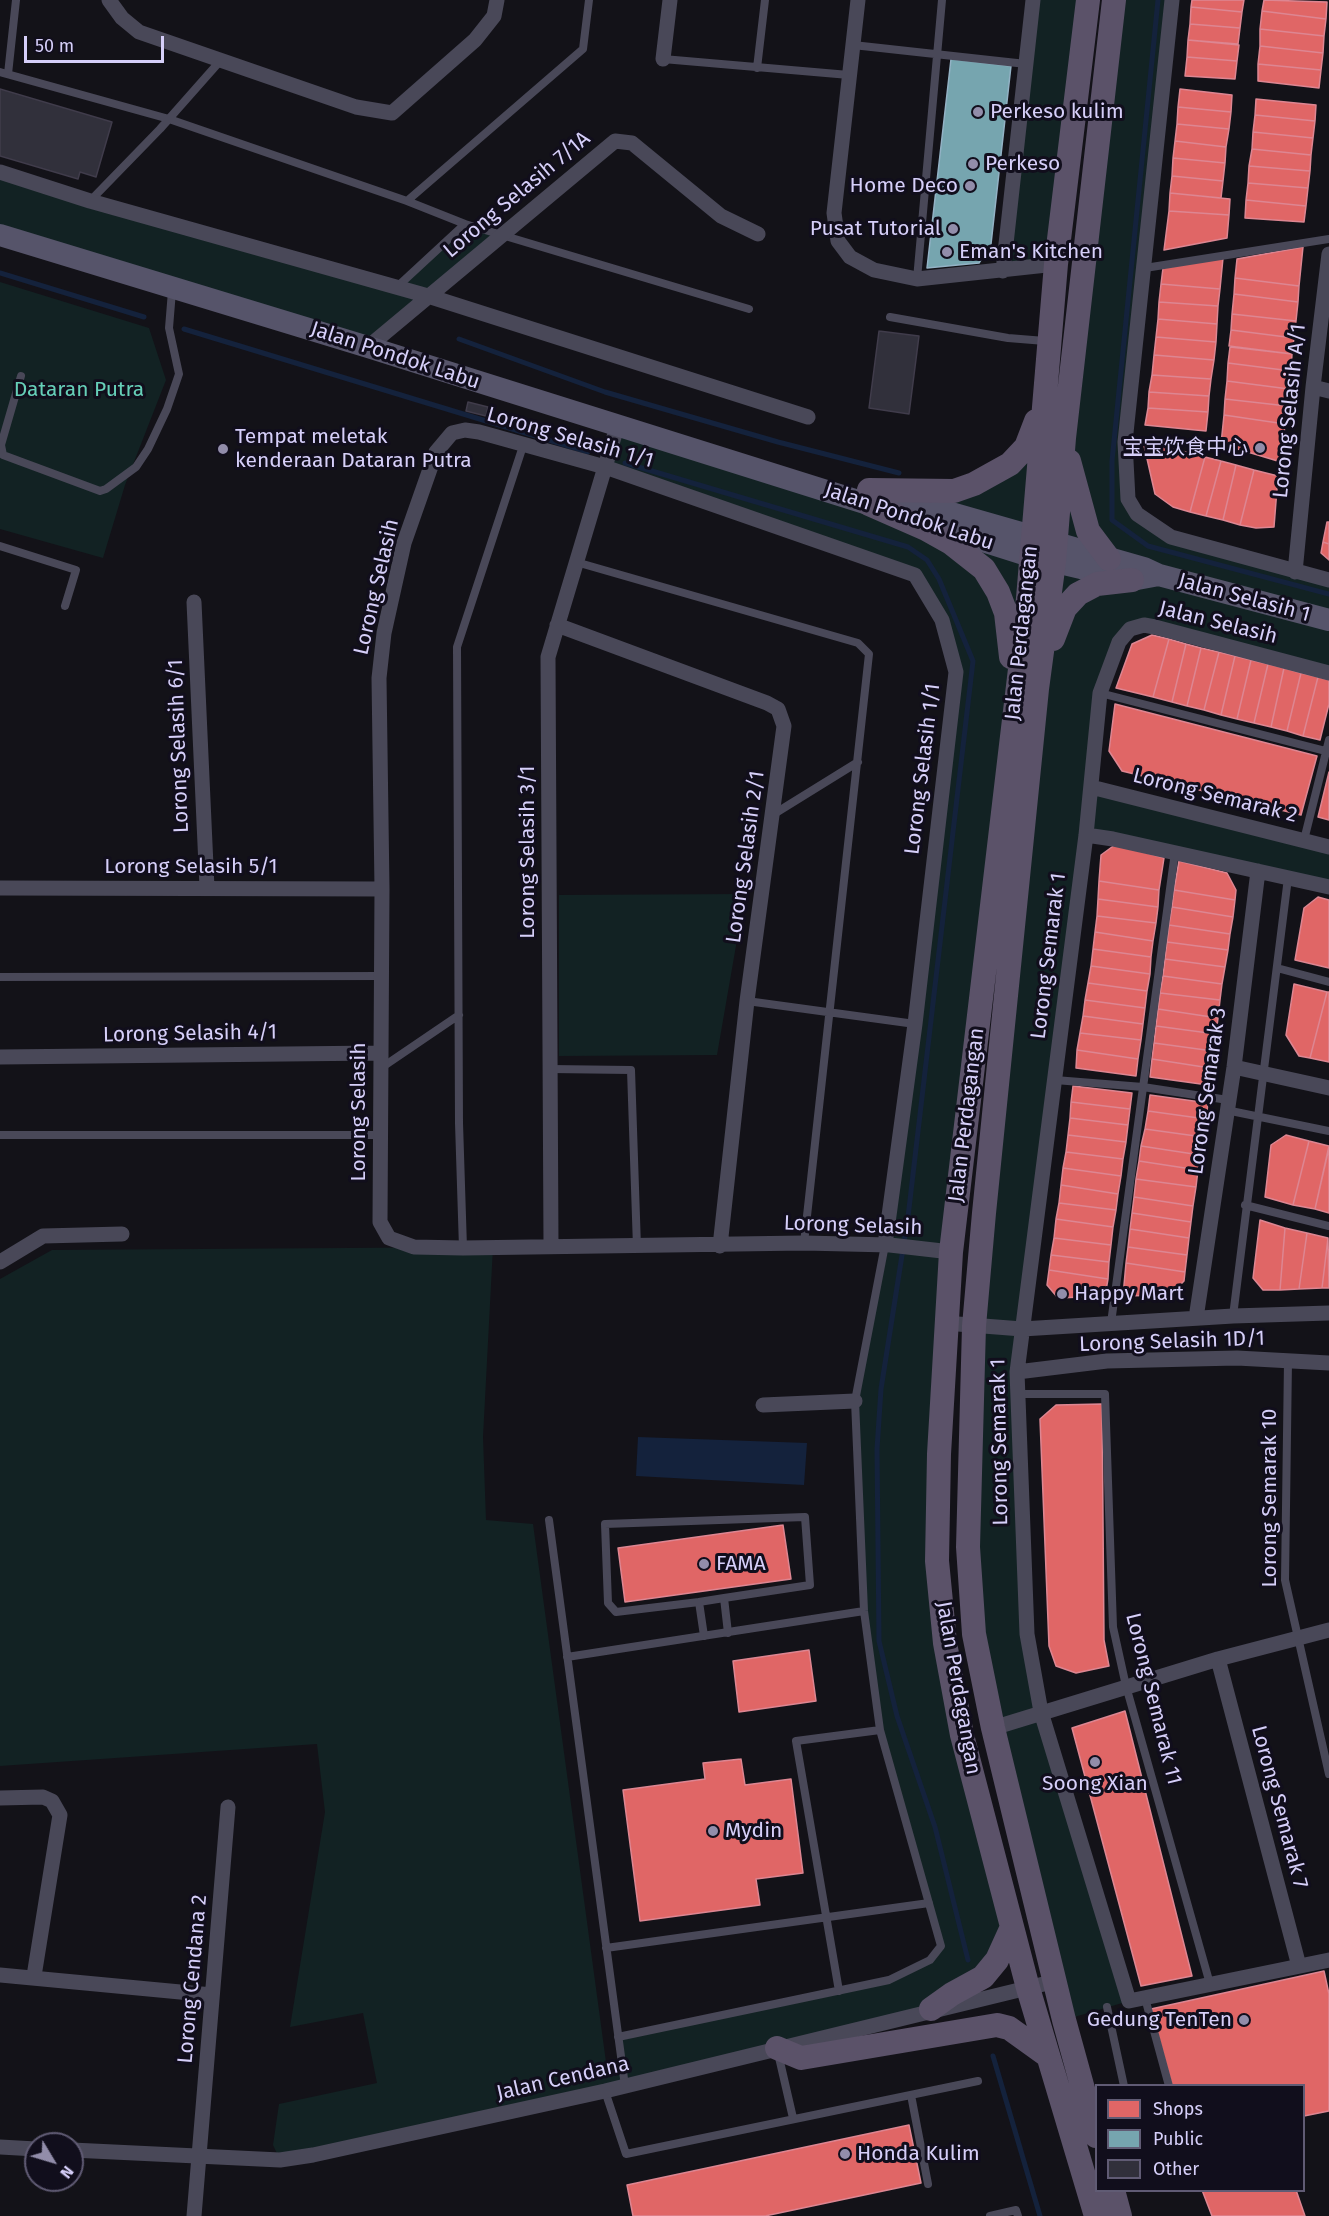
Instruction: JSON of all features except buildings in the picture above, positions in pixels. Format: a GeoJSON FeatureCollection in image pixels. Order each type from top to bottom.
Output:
{"type":"FeatureCollection","features":[{"type":"Feature","properties":{"kind":"main road","name":"Jalan Perdagangan"},"geometry":{"type":"LineString","coordinates":[[1088,0],[1056,264],[1027,610],[951,1252],[945,1323],[937,1561],[945,1643],[962,1735],[1012,1927],[1096,2216]]}},
{"type":"Feature","properties":{"kind":"main road","name":"Jalan Perdagangan"},"geometry":{"type":"LineString","coordinates":[[1095,2132],[993,1728],[974,1634],[968,1547],[975,1326],[1038,679],[1055,552],[1064,438],[1114,0]]}},
{"type":"Feature","properties":{"kind":"main road","name":"Jalan Pondok Labu"},"geometry":{"type":"LineString","coordinates":[[0,235],[789,479],[869,497],[1055,552]]}},
{"type":"Feature","properties":{"kind":"main road"},"geometry":{"type":"LineString","coordinates":[[869,497],[954,491],[993,475],[1010,464],[1026,447],[1036,422],[1047,379]]}},
{"type":"Feature","properties":{"kind":"main road"},"geometry":{"type":"LineString","coordinates":[[1064,438],[1088,531],[1109,559]]}},
{"type":"Feature","properties":{"kind":"main road"},"geometry":{"type":"LineString","coordinates":[[869,497],[951,543],[984,569],[998,592],[1006,614],[1016,701]]}},
{"type":"Feature","properties":{"kind":"main road","name":"Jalan Selasih 1"},"geometry":{"type":"LineString","coordinates":[[1055,552],[1109,559],[1144,568],[1159,575],[1329,620]]}},
{"type":"Feature","properties":{"kind":"main road","name":"Jalan Selasih 1"},"geometry":{"type":"LineString","coordinates":[[1055,552],[1132,580],[1159,575]]}},
{"type":"Feature","properties":{"kind":"main road"},"geometry":{"type":"LineString","coordinates":[[1038,679],[1065,608],[1078,594],[1097,584],[1132,580]]}},
{"type":"Feature","properties":{"kind":"main road"},"geometry":{"type":"LineString","coordinates":[[931,2009],[983,1977],[997,1960],[1012,1927]]}},
{"type":"Feature","properties":{"kind":"main road"},"geometry":{"type":"LineString","coordinates":[[777,2048],[801,2058],[997,2025],[1009,2028],[1048,2056]]}},
{"type":"Feature","properties":{"kind":"main road"},"geometry":{"type":"LineString","coordinates":[[1114,2192],[1120,2216]]}},
{"type":"Feature","properties":{"kind":"street"},"geometry":{"type":"LineString","coordinates":[[109,0],[122,18],[139,32],[356,106],[392,113],[475,40],[494,16],[497,0]]}},
{"type":"Feature","properties":{"kind":"street"},"geometry":{"type":"LineString","coordinates":[[663,59],[670,0]]}},
{"type":"Feature","properties":{"kind":"street"},"geometry":{"type":"LineString","coordinates":[[858,0],[834,213],[838,241],[850,257],[874,270],[917,279],[1056,264]]}},
{"type":"Feature","properties":{"kind":"street"},"geometry":{"type":"LineString","coordinates":[[1004,271],[1033,0]]}},
{"type":"Feature","properties":{"kind":"street"},"geometry":{"type":"LineString","coordinates":[[1172,0],[1125,442],[1128,499],[1137,514],[1171,537],[1329,580]]}},
{"type":"Feature","properties":{"kind":"street","name":"Lorong Selasih 7/1A"},"geometry":{"type":"LineString","coordinates":[[368,347],[615,141],[632,143],[721,216],[758,234]]}},
{"type":"Feature","properties":{"kind":"street"},"geometry":{"type":"LineString","coordinates":[[0,172],[90,201],[428,296],[808,417]]}},
{"type":"Feature","properties":{"kind":"street","name":"Lorong Selasih A/1"},"geometry":{"type":"LineString","coordinates":[[1295,572],[1312,387],[1329,254]]}},
{"type":"Feature","properties":{"kind":"street"},"geometry":{"type":"LineString","coordinates":[[1312,387],[1329,391]]}},
{"type":"Feature","properties":{"kind":"street","name":"Lorong Selasih 3/1"},"geometry":{"type":"LineString","coordinates":[[551,1245],[548,657],[618,427]]}},
{"type":"Feature","properties":{"kind":"street","name":"Lorong Selasih 1/1"},"geometry":{"type":"LineString","coordinates":[[452,433],[465,430],[524,443],[605,467],[915,576],[942,620],[956,672],[915,1024],[885,1245]]}},
{"type":"Feature","properties":{"kind":"street","name":"Lorong Selasih"},"geometry":{"type":"LineString","coordinates":[[452,433],[436,452],[404,543],[384,633],[379,678],[382,889],[380,1222],[388,1238],[414,1246],[463,1248],[804,1243],[885,1245],[951,1252]]}},
{"type":"Feature","properties":{"kind":"street","name":"Lorong Selasih 6/1"},"geometry":{"type":"LineString","coordinates":[[194,602],[207,888]]}},
{"type":"Feature","properties":{"kind":"street","name":"Lorong Selasih 2/1"},"geometry":{"type":"LineString","coordinates":[[557,625],[778,709],[784,726],[747,1002],[720,1246]]}},
{"type":"Feature","properties":{"kind":"street","name":"Jalan Selasih"},"geometry":{"type":"LineString","coordinates":[[1100,693],[1119,642],[1130,629],[1144,626],[1329,674]]}},
{"type":"Feature","properties":{"kind":"street","name":"Lorong Semarak 1"},"geometry":{"type":"LineString","coordinates":[[1100,693],[1086,835],[1017,1372],[1027,1634],[1041,1712],[1129,2001],[1145,1998]]}},
{"type":"Feature","properties":{"kind":"street","name":"Lorong Semarak 2"},"geometry":{"type":"LineString","coordinates":[[1091,787],[1329,847]]}},
{"type":"Feature","properties":{"kind":"street"},"geometry":{"type":"LineString","coordinates":[[1086,835],[1175,852],[1329,887]]}},
{"type":"Feature","properties":{"kind":"street","name":"Lorong Semarak 3"},"geometry":{"type":"LineString","coordinates":[[1196,1318],[1234,1067],[1258,870]]}},
{"type":"Feature","properties":{"kind":"street","name":"Lorong Selasih 5/1"},"geometry":{"type":"LineString","coordinates":[[0,888],[382,889]]}},
{"type":"Feature","properties":{"kind":"street","name":"Lorong Selasih 4/1"},"geometry":{"type":"LineString","coordinates":[[0,1057],[380,1053]]}},
{"type":"Feature","properties":{"kind":"street"},"geometry":{"type":"LineString","coordinates":[[1234,1067],[1329,1088]]}},
{"type":"Feature","properties":{"kind":"street"},"geometry":{"type":"LineString","coordinates":[[0,1262],[44,1236],[122,1233]]}},
{"type":"Feature","properties":{"kind":"street"},"geometry":{"type":"LineString","coordinates":[[945,1323],[1022,1329],[1233,1316],[1329,1313]]}},
{"type":"Feature","properties":{"kind":"street","name":"Lorong Selasih 1D/1"},"geometry":{"type":"LineString","coordinates":[[1017,1372],[1107,1361],[1237,1358],[1329,1363]]}},
{"type":"Feature","properties":{"kind":"street"},"geometry":{"type":"LineString","coordinates":[[763,1405],[855,1401]]}},
{"type":"Feature","properties":{"kind":"street"},"geometry":{"type":"LineString","coordinates":[[993,1728],[1218,1659],[1329,1630]]}},
{"type":"Feature","properties":{"kind":"street","name":"Lorong Semarak 7"},"geometry":{"type":"LineString","coordinates":[[1218,1659],[1299,1966]]}},
{"type":"Feature","properties":{"kind":"street"},"geometry":{"type":"LineString","coordinates":[[0,1798],[43,1797],[52,1801],[60,1815],[34,1976]]}},
{"type":"Feature","properties":{"kind":"street","name":"Lorong Cendana 2"},"geometry":{"type":"LineString","coordinates":[[194,2216],[228,1807]]}},
{"type":"Feature","properties":{"kind":"street"},"geometry":{"type":"LineString","coordinates":[[1145,1998],[1329,1959]]}},
{"type":"Feature","properties":{"kind":"street"},"geometry":{"type":"LineString","coordinates":[[0,1975],[34,1976],[212,1995]]}},
{"type":"Feature","properties":{"kind":"street","name":"Jalan Cendana"},"geometry":{"type":"LineString","coordinates":[[84,2150],[280,2160],[313,2156],[605,2091],[931,2009],[1056,1981]]}},
{"type":"Feature","properties":{"kind":"street"},"geometry":{"type":"LineString","coordinates":[[0,2147],[24,2148]]}},
{"type":"Feature","properties":{"kind":"lane"},"geometry":{"type":"LineString","coordinates":[[16,0],[4,73],[170,119],[407,201],[465,224],[749,309]]}},
{"type":"Feature","properties":{"kind":"lane"},"geometry":{"type":"LineString","coordinates":[[407,201],[583,49],[589,0]]}},
{"type":"Feature","properties":{"kind":"lane"},"geometry":{"type":"LineString","coordinates":[[758,68],[765,0]]}},
{"type":"Feature","properties":{"kind":"lane"},"geometry":{"type":"LineString","coordinates":[[917,279],[942,0]]}},
{"type":"Feature","properties":{"kind":"lane"},"geometry":{"type":"LineString","coordinates":[[853,45],[1026,64]]}},
{"type":"Feature","properties":{"kind":"lane"},"geometry":{"type":"LineString","coordinates":[[90,201],[170,119],[222,59]]}},
{"type":"Feature","properties":{"kind":"lane"},"geometry":{"type":"LineString","coordinates":[[663,59],[849,75]]}},
{"type":"Feature","properties":{"kind":"lane"},"geometry":{"type":"LineString","coordinates":[[396,287],[465,224]]}},
{"type":"Feature","properties":{"kind":"lane"},"geometry":{"type":"LineString","coordinates":[[1145,268],[1329,239]]}},
{"type":"Feature","properties":{"kind":"lane"},"geometry":{"type":"LineString","coordinates":[[21,376],[1,445],[3,455],[100,491],[106,489],[136,467],[148,449],[167,409],[179,374],[169,328],[172,287]]}},
{"type":"Feature","properties":{"kind":"lane"},"geometry":{"type":"LineString","coordinates":[[890,317],[1008,338],[1051,341]]}},
{"type":"Feature","properties":{"kind":"lane"},"geometry":{"type":"LineString","coordinates":[[463,1248],[457,647],[524,443]]}},
{"type":"Feature","properties":{"kind":"lane"},"geometry":{"type":"LineString","coordinates":[[0,546],[76,570],[65,606]]}},
{"type":"Feature","properties":{"kind":"lane"},"geometry":{"type":"LineString","coordinates":[[576,562],[858,643],[869,654],[804,1243]]}},
{"type":"Feature","properties":{"kind":"lane"},"geometry":{"type":"LineString","coordinates":[[1100,693],[1328,751]]}},
{"type":"Feature","properties":{"kind":"lane"},"geometry":{"type":"LineString","coordinates":[[1304,840],[1329,740]]}},
{"type":"Feature","properties":{"kind":"lane"},"geometry":{"type":"LineString","coordinates":[[774,814],[858,762]]}},
{"type":"Feature","properties":{"kind":"lane"},"geometry":{"type":"LineString","coordinates":[[1111,1324],[1175,852]]}},
{"type":"Feature","properties":{"kind":"lane"},"geometry":{"type":"LineString","coordinates":[[1233,1316],[1245,1205],[1288,878]]}},
{"type":"Feature","properties":{"kind":"lane"},"geometry":{"type":"LineString","coordinates":[[1277,968],[1329,982]]}},
{"type":"Feature","properties":{"kind":"lane"},"geometry":{"type":"LineString","coordinates":[[0,977],[381,976]]}},
{"type":"Feature","properties":{"kind":"lane"},"geometry":{"type":"LineString","coordinates":[[747,1002],[915,1024]]}},
{"type":"Feature","properties":{"kind":"lane"},"geometry":{"type":"LineString","coordinates":[[380,1069],[459,1015]]}},
{"type":"Feature","properties":{"kind":"lane"},"geometry":{"type":"LineString","coordinates":[[550,1069],[631,1070],[637,1247]]}},
{"type":"Feature","properties":{"kind":"lane"},"geometry":{"type":"LineString","coordinates":[[1055,1080],[1143,1087],[1227,1105],[1257,1115],[1329,1131]]}},
{"type":"Feature","properties":{"kind":"lane"},"geometry":{"type":"LineString","coordinates":[[0,1135],[379,1134]]}},
{"type":"Feature","properties":{"kind":"lane"},"geometry":{"type":"LineString","coordinates":[[1245,1205],[1329,1226]]}},
{"type":"Feature","properties":{"kind":"lane"},"geometry":{"type":"LineString","coordinates":[[618,2037],[889,1980],[930,1960],[941,1946],[880,1730],[864,1611],[855,1401],[885,1245]]}},
{"type":"Feature","properties":{"kind":"lane","name":"Lorong Semarak 10"},"geometry":{"type":"LineString","coordinates":[[1287,1360],[1285,1580],[1329,1774]]}},
{"type":"Feature","properties":{"kind":"lane","name":"Lorong Semarak 11"},"geometry":{"type":"LineString","coordinates":[[1018,1394],[1105,1394],[1113,1627],[1126,1686],[1210,1984]]}},
{"type":"Feature","properties":{"kind":"lane"},"geometry":{"type":"LineString","coordinates":[[805,1517],[810,1585],[699,1602],[616,1612],[608,1603],[605,1524],[805,1517]]}},
{"type":"Feature","properties":{"kind":"lane"},"geometry":{"type":"LineString","coordinates":[[549,1520],[625,2086]]}},
{"type":"Feature","properties":{"kind":"lane"},"geometry":{"type":"LineString","coordinates":[[724,1598],[728,1633]]}},
{"type":"Feature","properties":{"kind":"lane"},"geometry":{"type":"LineString","coordinates":[[699,1602],[704,1636]]}},
{"type":"Feature","properties":{"kind":"lane"},"geometry":{"type":"LineString","coordinates":[[567,1656],[864,1611]]}},
{"type":"Feature","properties":{"kind":"lane"},"geometry":{"type":"LineString","coordinates":[[839,1991],[796,1741],[880,1730]]}},
{"type":"Feature","properties":{"kind":"lane"},"geometry":{"type":"LineString","coordinates":[[606,1948],[929,1903]]}},
{"type":"Feature","properties":{"kind":"lane"},"geometry":{"type":"LineString","coordinates":[[1145,1998],[1169,2084]]}},
{"type":"Feature","properties":{"kind":"lane"},"geometry":{"type":"LineString","coordinates":[[1107,2007],[1124,2084]]}},
{"type":"Feature","properties":{"kind":"lane"},"geometry":{"type":"LineString","coordinates":[[777,2048],[793,2118]]}},
{"type":"Feature","properties":{"kind":"lane"},"geometry":{"type":"LineString","coordinates":[[605,2091],[626,2154],[978,2081]]}},
{"type":"Feature","properties":{"kind":"lane"},"geometry":{"type":"LineString","coordinates":[[911,2095],[928,2184]]}},
{"type":"Feature","properties":{"kind":"lane"},"geometry":{"type":"LineString","coordinates":[[990,2216],[1016,2210],[1018,2216]]}},
{"type":"Feature","properties":{"kind":"green space"},"geometry":{"type":"Polygon","coordinates":[[[1033,0],[1088,0],[1056,264],[1003,271],[1033,0]]]}},
{"type":"Feature","properties":{"kind":"green space"},"geometry":{"type":"Polygon","coordinates":[[[1114,0],[1178,0],[1145,268],[1128,499],[1158,530],[1329,580],[1329,616],[1055,542],[1114,0]]]}},
{"type":"Feature","properties":{"kind":"green space"},"geometry":{"type":"Polygon","coordinates":[[[0,172],[396,287],[465,224],[502,235],[368,347],[0,235],[0,172]]]}},
{"type":"Feature","properties":{"kind":"green space","name":"Dataran Putra"},"geometry":{"type":"Polygon","coordinates":[[[0,282],[149,328],[166,380],[125,485],[103,558],[0,529],[0,282]]]}},
{"type":"Feature","properties":{"kind":"green space"},"geometry":{"type":"Polygon","coordinates":[[[1036,422],[1032,536],[926,492],[974,484],[1036,422]]]}},
{"type":"Feature","properties":{"kind":"green space"},"geometry":{"type":"Polygon","coordinates":[[[617,427],[1030,556],[951,1252],[937,1561],[1012,1927],[997,1960],[931,2009],[280,2160],[273,2145],[279,2104],[377,2083],[363,2013],[290,2027],[325,1812],[317,1744],[0,1766],[0,1279],[52,1250],[493,1247],[483,1437],[486,1520],[533,1524],[606,2062],[621,2060],[618,2037],[889,1980],[930,1960],[941,1946],[880,1730],[864,1611],[855,1401],[889,1246],[956,672],[915,575],[605,467],[617,427]]]}},
{"type":"Feature","properties":{"kind":"green space"},"geometry":{"type":"Polygon","coordinates":[[[1054,562],[1329,620],[1329,673],[1155,627],[1130,629],[1100,693],[1091,786],[1329,847],[1329,887],[1087,835],[1022,1329],[1027,1634],[1129,2001],[1064,2020],[974,1634],[974,1326],[1054,562]]]}},
{"type":"Feature","properties":{"kind":"green space"},"geometry":{"type":"Polygon","coordinates":[[[745,894],[717,1055],[559,1056],[559,895],[745,894]]]}},
{"type":"Feature","properties":{"kind":"water"},"geometry":{"type":"Polygon","coordinates":[[[638,1437],[807,1443],[804,1485],[636,1476],[638,1437]]]}},
{"type":"Feature","properties":{"kind":"waterway"},"geometry":{"type":"LineString","coordinates":[[1158,0],[1112,461],[1112,520],[1148,546],[1329,594]]}},
{"type":"Feature","properties":{"kind":"waterway"},"geometry":{"type":"LineString","coordinates":[[0,273],[144,317]]}},
{"type":"Feature","properties":{"kind":"waterway"},"geometry":{"type":"LineString","coordinates":[[184,329],[588,452]]}},
{"type":"Feature","properties":{"kind":"waterway"},"geometry":{"type":"LineString","coordinates":[[459,339],[605,392],[778,442],[899,473]]}},
{"type":"Feature","properties":{"kind":"waterway"},"geometry":{"type":"LineString","coordinates":[[625,463],[908,547],[927,560],[939,579],[973,661],[908,1217],[881,1389],[877,1449],[879,1641],[897,1716],[935,1827],[968,1960]]}},
{"type":"Feature","properties":{"kind":"waterway"},"geometry":{"type":"LineString","coordinates":[[993,2056],[1040,2216]]}},
{"type":"Feature","properties":{"kind":"place","name":"Perkeso kulim"},"geometry":{"type":"Point","coordinates":[978,112]}},
{"type":"Feature","properties":{"kind":"place","name":"Perkeso"},"geometry":{"type":"Point","coordinates":[973,164]}},
{"type":"Feature","properties":{"kind":"place","name":"Home Deco"},"geometry":{"type":"Point","coordinates":[970,186]}},
{"type":"Feature","properties":{"kind":"place","name":"Pusat Tutorial"},"geometry":{"type":"Point","coordinates":[953,229]}},
{"type":"Feature","properties":{"kind":"place","name":"Eman's Kitchen"},"geometry":{"type":"Point","coordinates":[947,252]}},
{"type":"Feature","properties":{"kind":"place","name":"宝宝饮食中心"},"geometry":{"type":"Point","coordinates":[1260,448]}},
{"type":"Feature","properties":{"kind":"place","name":"Tempat meletak kenderaan Dataran Putra"},"geometry":{"type":"Point","coordinates":[223,449]}},
{"type":"Feature","properties":{"kind":"place","name":"Happy Mart"},"geometry":{"type":"Point","coordinates":[1062,1294]}},
{"type":"Feature","properties":{"kind":"place","name":"FAMA"},"geometry":{"type":"Point","coordinates":[704,1564]}},
{"type":"Feature","properties":{"kind":"place","name":"Soong Xian"},"geometry":{"type":"Point","coordinates":[1095,1762]}},
{"type":"Feature","properties":{"kind":"place","name":"Mydin"},"geometry":{"type":"Point","coordinates":[713,1831]}},
{"type":"Feature","properties":{"kind":"place","name":"Gedung TenTen"},"geometry":{"type":"Point","coordinates":[1244,2020]}},
{"type":"Feature","properties":{"kind":"place","name":"Honda Kulim"},"geometry":{"type":"Point","coordinates":[845,2154]}}]}
